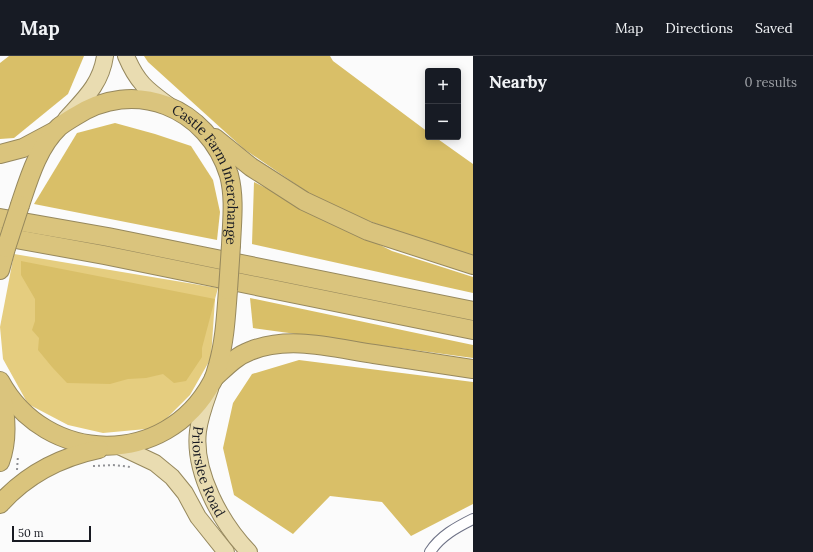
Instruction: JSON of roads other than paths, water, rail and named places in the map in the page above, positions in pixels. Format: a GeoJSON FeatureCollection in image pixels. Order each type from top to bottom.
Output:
{"type":"FeatureCollection","features":[{"type":"Feature","properties":{"kind":"highway","name":"Castle Farm Interchange"},"geometry":{"type":"LineString","coordinates":[[0,270],[3,242],[20,205],[39,155],[58,129],[80,113],[97,105],[118,100],[144,100],[173,108],[200,126],[216,147],[226,166],[231,183],[233,206],[223,347],[213,380],[203,397],[180,421],[154,436],[114,446],[82,443],[52,433],[36,423],[18,406],[0,381]]}},
{"type":"Feature","properties":{"kind":"highway"},"geometry":{"type":"LineString","coordinates":[[200,126],[251,167],[304,201],[368,231],[473,265]]}},
{"type":"Feature","properties":{"kind":"highway"},"geometry":{"type":"LineString","coordinates":[[0,154],[23,148],[58,129]]}},
{"type":"Feature","properties":{"kind":"highway"},"geometry":{"type":"LineString","coordinates":[[0,218],[108,237],[473,311]]}},
{"type":"Feature","properties":{"kind":"highway"},"geometry":{"type":"LineString","coordinates":[[3,242],[104,255],[473,330]]}},
{"type":"Feature","properties":{"kind":"highway"},"geometry":{"type":"LineString","coordinates":[[213,380],[234,360],[244,354],[252,350],[275,344],[306,344],[473,369]]}},
{"type":"Feature","properties":{"kind":"highway"},"geometry":{"type":"LineString","coordinates":[[0,388],[5,417],[6,435],[0,462]]}},
{"type":"Feature","properties":{"kind":"highway"},"geometry":{"type":"LineString","coordinates":[[0,504],[23,483],[51,465],[75,455],[114,446]]}},
{"type":"Feature","properties":{"kind":"main road"},"geometry":{"type":"LineString","coordinates":[[58,129],[93,88],[104,66],[105,56]]}},
{"type":"Feature","properties":{"kind":"main road"},"geometry":{"type":"LineString","coordinates":[[126,56],[133,73],[143,85],[173,108]]}},
{"type":"Feature","properties":{"kind":"main road","name":"Priorslee Road"},"geometry":{"type":"LineString","coordinates":[[213,380],[198,430],[197,443],[199,461],[207,486],[223,518],[249,552]]}},
{"type":"Feature","properties":{"kind":"main road","name":"Priorslee Road"},"geometry":{"type":"LineString","coordinates":[[114,446],[154,463],[172,477],[185,493],[198,517],[226,552]]}},
{"type":"Feature","properties":{"kind":"street"},"geometry":{"type":"LineString","coordinates":[[430,552],[435,543],[455,528],[473,519]]}}]}
